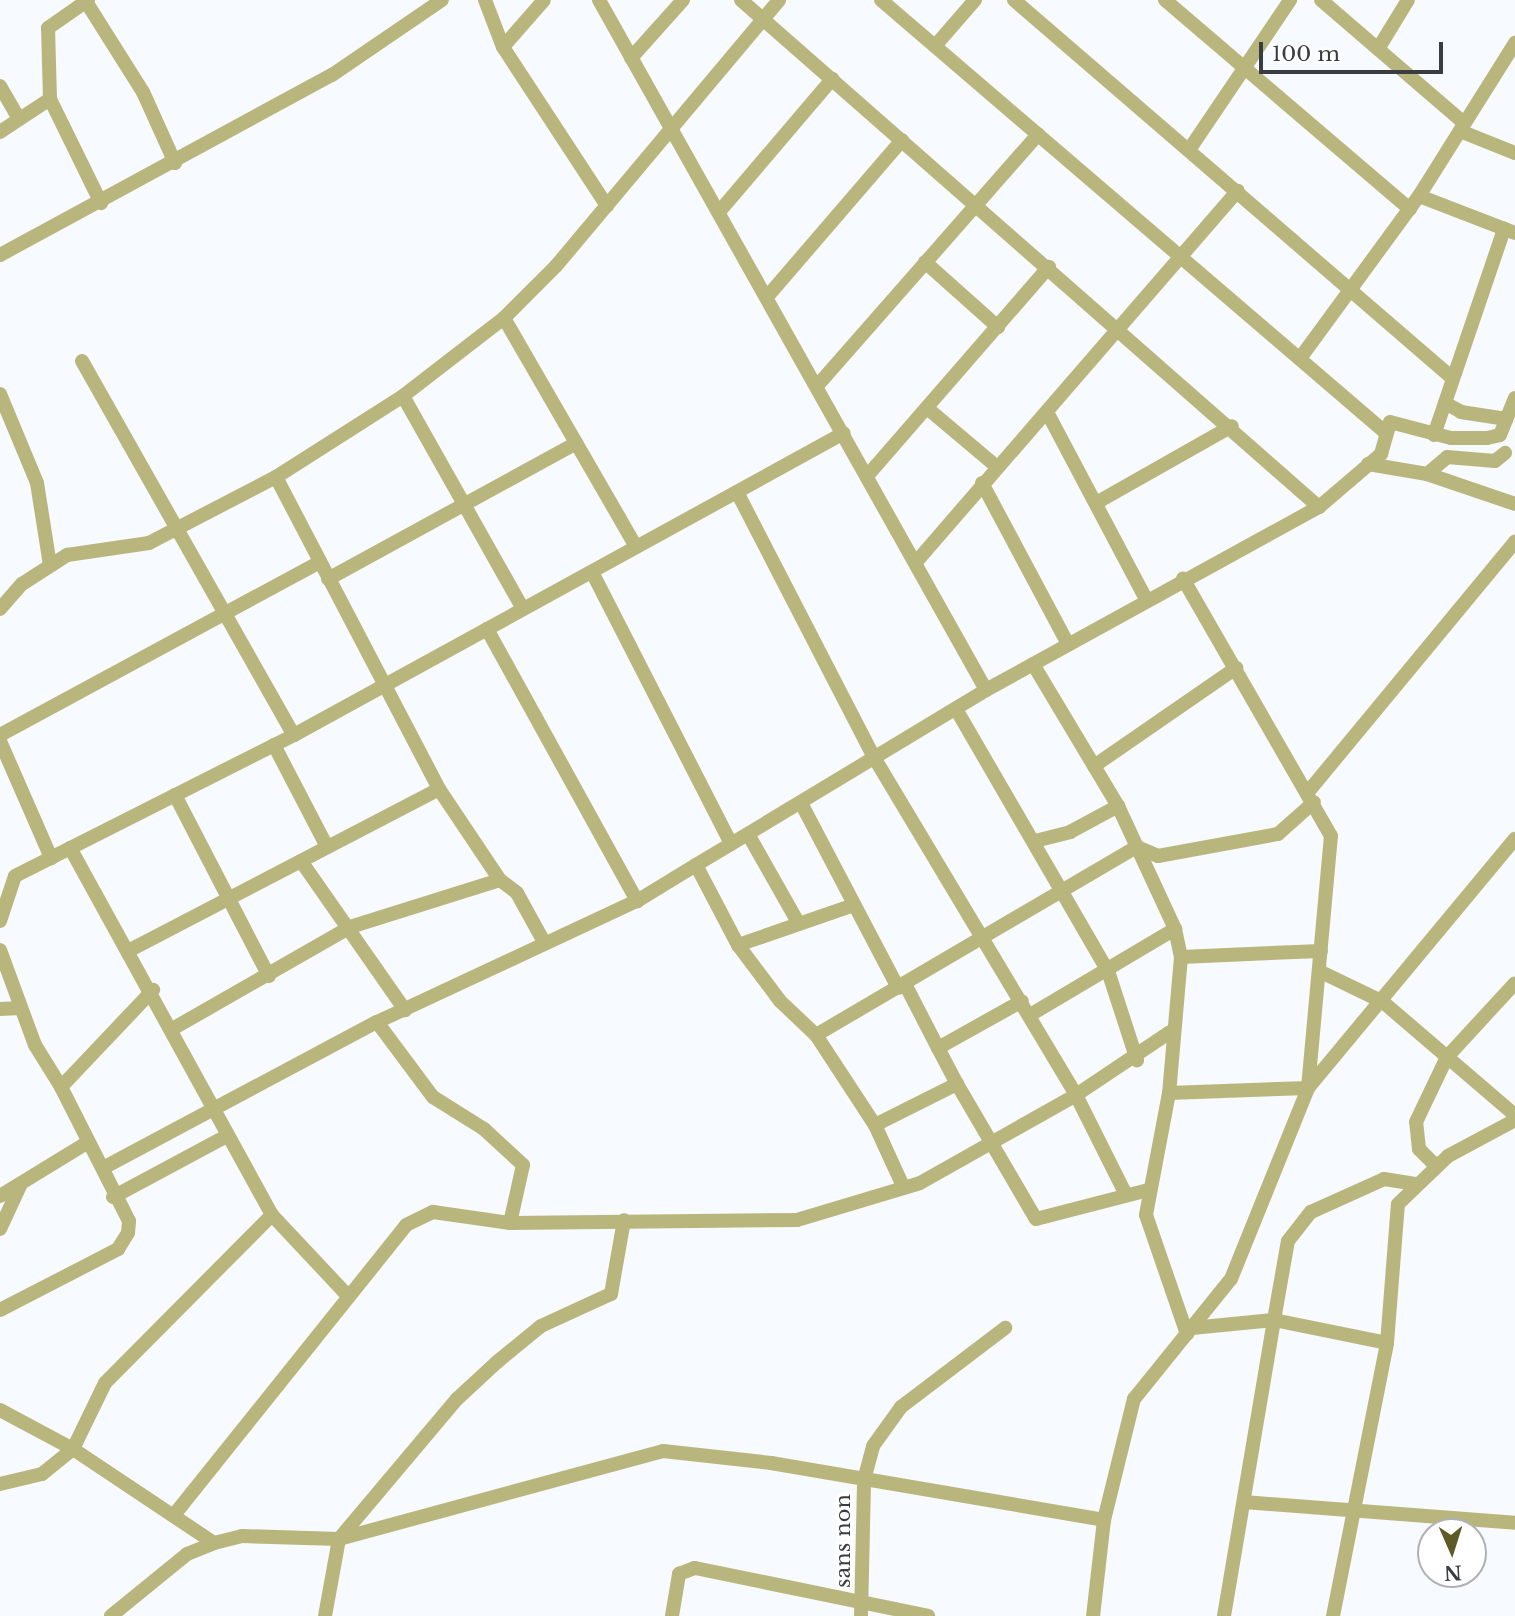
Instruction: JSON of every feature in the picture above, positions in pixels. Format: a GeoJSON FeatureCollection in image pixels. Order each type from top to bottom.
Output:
{"type":"FeatureCollection","features":[{"type":"Feature","properties":{"kind":"street"},"geometry":{"type":"LineString","coordinates":[[101,203],[50,99],[48,28],[86,0],[143,92],[175,163]]}},
{"type":"Feature","properties":{"kind":"street"},"geometry":{"type":"LineString","coordinates":[[0,255],[175,163],[332,75],[442,0]]}},
{"type":"Feature","properties":{"kind":"street"},"geometry":{"type":"LineString","coordinates":[[485,0],[503,47],[607,206]]}},
{"type":"Feature","properties":{"kind":"street"},"geometry":{"type":"LineString","coordinates":[[503,47],[544,0]]}},
{"type":"Feature","properties":{"kind":"street"},"geometry":{"type":"LineString","coordinates":[[599,0],[917,561],[986,690]]}},
{"type":"Feature","properties":{"kind":"street"},"geometry":{"type":"LineString","coordinates":[[631,58],[683,0]]}},
{"type":"Feature","properties":{"kind":"street"},"geometry":{"type":"LineString","coordinates":[[741,0],[1232,426],[1319,507]]}},
{"type":"Feature","properties":{"kind":"street"},"geometry":{"type":"LineString","coordinates":[[0,609],[66,555],[149,543],[276,477],[403,396],[504,318],[607,206],[670,127],[779,0]]}},
{"type":"Feature","properties":{"kind":"street"},"geometry":{"type":"LineString","coordinates":[[881,0],[1387,433]]}},
{"type":"Feature","properties":{"kind":"street"},"geometry":{"type":"LineString","coordinates":[[935,47],[975,0]]}},
{"type":"Feature","properties":{"kind":"street"},"geometry":{"type":"LineString","coordinates":[[1014,0],[1354,288],[1451,377]]}},
{"type":"Feature","properties":{"kind":"street"},"geometry":{"type":"LineString","coordinates":[[1165,0],[1410,209]]}},
{"type":"Feature","properties":{"kind":"street"},"geometry":{"type":"LineString","coordinates":[[1189,149],[1247,70],[1290,0]]}},
{"type":"Feature","properties":{"kind":"street"},"geometry":{"type":"LineString","coordinates":[[1321,0],[1462,127],[1515,153]]}},
{"type":"Feature","properties":{"kind":"street"},"geometry":{"type":"LineString","coordinates":[[1378,49],[1408,0]]}},
{"type":"Feature","properties":{"kind":"street"},"geometry":{"type":"LineString","coordinates":[[1301,357],[1419,196],[1515,43]]}},
{"type":"Feature","properties":{"kind":"street"},"geometry":{"type":"LineString","coordinates":[[719,212],[832,79]]}},
{"type":"Feature","properties":{"kind":"street"},"geometry":{"type":"LineString","coordinates":[[0,86],[17,115]]}},
{"type":"Feature","properties":{"kind":"street"},"geometry":{"type":"LineString","coordinates":[[0,132],[17,115],[50,99]]}},
{"type":"Feature","properties":{"kind":"street"},"geometry":{"type":"LineString","coordinates":[[817,386],[1038,134]]}},
{"type":"Feature","properties":{"kind":"street"},"geometry":{"type":"LineString","coordinates":[[766,297],[902,140]]}},
{"type":"Feature","properties":{"kind":"street"},"geometry":{"type":"LineString","coordinates":[[917,561],[1238,191]]}},
{"type":"Feature","properties":{"kind":"street"},"geometry":{"type":"LineString","coordinates":[[1419,196],[1510,231],[1451,377],[1446,402],[1434,435]]}},
{"type":"Feature","properties":{"kind":"street"},"geometry":{"type":"LineString","coordinates":[[925,262],[998,327]]}},
{"type":"Feature","properties":{"kind":"street"},"geometry":{"type":"LineString","coordinates":[[868,475],[1049,267]]}},
{"type":"Feature","properties":{"kind":"street"},"geometry":{"type":"LineString","coordinates":[[504,318],[636,547]]}},
{"type":"Feature","properties":{"kind":"street"},"geometry":{"type":"LineString","coordinates":[[82,362],[181,528],[294,735]]}},
{"type":"Feature","properties":{"kind":"street"},"geometry":{"type":"LineString","coordinates":[[0,394],[37,484],[51,565]]}},
{"type":"Feature","properties":{"kind":"street"},"geometry":{"type":"LineString","coordinates":[[403,396],[523,609]]}},
{"type":"Feature","properties":{"kind":"street"},"geometry":{"type":"LineString","coordinates":[[1515,398],[1500,435],[1505,453],[1515,465]]}},
{"type":"Feature","properties":{"kind":"street"},"geometry":{"type":"LineString","coordinates":[[1446,402],[1461,412],[1506,419]]}},
{"type":"Feature","properties":{"kind":"street"},"geometry":{"type":"LineString","coordinates":[[927,408],[997,467]]}},
{"type":"Feature","properties":{"kind":"street"},"geometry":{"type":"LineString","coordinates":[[1047,412],[1146,599]]}},
{"type":"Feature","properties":{"kind":"street"},"geometry":{"type":"LineString","coordinates":[[103,1168],[211,1108],[377,1022],[637,901],[986,690],[1146,599],[1319,507],[1381,454],[1390,422],[1434,435],[1500,435]]}},
{"type":"Feature","properties":{"kind":"street"},"geometry":{"type":"LineString","coordinates":[[1096,503],[1232,426]]}},
{"type":"Feature","properties":{"kind":"street"},"geometry":{"type":"LineString","coordinates":[[0,921],[15,876],[294,735],[844,433]]}},
{"type":"Feature","properties":{"kind":"street"},"geometry":{"type":"LineString","coordinates":[[328,579],[576,443]]}},
{"type":"Feature","properties":{"kind":"street"},"geometry":{"type":"LineString","coordinates":[[1427,474],[1447,457],[1494,461],[1505,453]]}},
{"type":"Feature","properties":{"kind":"street"},"geometry":{"type":"LineString","coordinates":[[1368,464],[1427,474],[1515,504]]}},
{"type":"Feature","properties":{"kind":"street"},"geometry":{"type":"LineString","coordinates":[[276,477],[439,789],[500,880],[517,893],[544,942]]}},
{"type":"Feature","properties":{"kind":"street"},"geometry":{"type":"LineString","coordinates":[[982,483],[1068,644]]}},
{"type":"Feature","properties":{"kind":"street"},"geometry":{"type":"LineString","coordinates":[[737,492],[875,759],[1022,1001],[1076,1095],[1126,1195]]}},
{"type":"Feature","properties":{"kind":"street"},"geometry":{"type":"LineString","coordinates":[[1137,847],[1158,856],[1278,834],[1311,797],[1515,543]]}},
{"type":"Feature","properties":{"kind":"street"},"geometry":{"type":"LineString","coordinates":[[0,735],[320,562]]}},
{"type":"Feature","properties":{"kind":"street"},"geometry":{"type":"LineString","coordinates":[[592,572],[732,844]]}},
{"type":"Feature","properties":{"kind":"street"},"geometry":{"type":"LineString","coordinates":[[1093,1616],[1104,1520],[1134,1399],[1231,1279],[1308,1088],[1332,843],[1311,797],[1183,579]]}},
{"type":"Feature","properties":{"kind":"street"},"geometry":{"type":"LineString","coordinates":[[487,629],[637,901]]}},
{"type":"Feature","properties":{"kind":"street"},"geometry":{"type":"LineString","coordinates":[[1033,664],[1118,806],[1175,929],[1181,957],[1170,1032],[1169,1093],[1148,1189],[1146,1215],[1190,1331]]}},
{"type":"Feature","properties":{"kind":"street"},"geometry":{"type":"LineString","coordinates":[[1094,766],[1236,668]]}},
{"type":"Feature","properties":{"kind":"street"},"geometry":{"type":"LineString","coordinates":[[956,709],[1108,971],[1137,1060]]}},
{"type":"Feature","properties":{"kind":"street"},"geometry":{"type":"LineString","coordinates":[[0,741],[51,858]]}},
{"type":"Feature","properties":{"kind":"street"},"geometry":{"type":"LineString","coordinates":[[274,745],[327,847]]}},
{"type":"Feature","properties":{"kind":"street"},"geometry":{"type":"LineString","coordinates":[[130,950],[439,789]]}},
{"type":"Feature","properties":{"kind":"street"},"geometry":{"type":"LineString","coordinates":[[175,795],[269,976]]}},
{"type":"Feature","properties":{"kind":"street"},"geometry":{"type":"LineString","coordinates":[[801,803],[854,905],[1036,1219],[1148,1189]]}},
{"type":"Feature","properties":{"kind":"street"},"geometry":{"type":"LineString","coordinates":[[1035,841],[1070,832],[1118,806]]}},
{"type":"Feature","properties":{"kind":"street"},"geometry":{"type":"LineString","coordinates":[[748,834],[799,924]]}},
{"type":"Feature","properties":{"kind":"street"},"geometry":{"type":"LineString","coordinates":[[1169,1093],[1308,1088],[1383,1002],[1515,839]]}},
{"type":"Feature","properties":{"kind":"street"},"geometry":{"type":"LineString","coordinates":[[816,1035],[1137,847]]}},
{"type":"Feature","properties":{"kind":"street"},"geometry":{"type":"LineString","coordinates":[[70,848],[174,1028],[211,1108],[272,1215],[349,1297]]}},
{"type":"Feature","properties":{"kind":"street"},"geometry":{"type":"LineString","coordinates":[[301,861],[350,927],[405,1010]]}},
{"type":"Feature","properties":{"kind":"street"},"geometry":{"type":"LineString","coordinates":[[696,865],[738,945],[780,1001],[816,1035],[875,1125],[902,1184]]}},
{"type":"Feature","properties":{"kind":"street"},"geometry":{"type":"LineString","coordinates":[[174,1028],[269,976],[350,927],[500,880]]}},
{"type":"Feature","properties":{"kind":"street"},"geometry":{"type":"LineString","coordinates":[[738,945],[854,905]]}},
{"type":"Feature","properties":{"kind":"street"},"geometry":{"type":"LineString","coordinates":[[1030,1015],[1175,929]]}},
{"type":"Feature","properties":{"kind":"street"},"geometry":{"type":"LineString","coordinates":[[0,950],[21,1008],[103,1168],[113,1197],[129,1221],[118,1249],[0,1310]]}},
{"type":"Feature","properties":{"kind":"street"},"geometry":{"type":"LineString","coordinates":[[1181,957],[1321,951]]}},
{"type":"Feature","properties":{"kind":"street"},"geometry":{"type":"LineString","coordinates":[[1319,971],[1383,1002],[1515,1118],[1436,1166],[1398,1205],[1387,1343],[1334,1616]]}},
{"type":"Feature","properties":{"kind":"street"},"geometry":{"type":"LineString","coordinates":[[1436,1166],[1419,1149],[1416,1122],[1447,1057],[1515,982]]}},
{"type":"Feature","properties":{"kind":"street"},"geometry":{"type":"LineString","coordinates":[[61,1087],[153,990]]}},
{"type":"Feature","properties":{"kind":"street"},"geometry":{"type":"LineString","coordinates":[[938,1048],[1022,1001]]}},
{"type":"Feature","properties":{"kind":"street"},"geometry":{"type":"LineString","coordinates":[[0,1009],[21,1008]]}},
{"type":"Feature","properties":{"kind":"street"},"geometry":{"type":"LineString","coordinates":[[377,1022],[433,1097],[484,1129],[523,1165],[510,1223]]}},
{"type":"Feature","properties":{"kind":"street"},"geometry":{"type":"LineString","coordinates":[[174,1515],[406,1225],[433,1212],[510,1223],[624,1220],[734,1226],[797,1220],[902,1184],[920,1183],[1137,1060],[1170,1032]]}},
{"type":"Feature","properties":{"kind":"street"},"geometry":{"type":"LineString","coordinates":[[875,1125],[957,1084]]}},
{"type":"Feature","properties":{"kind":"street"},"geometry":{"type":"LineString","coordinates":[[113,1197],[227,1136]]}},
{"type":"Feature","properties":{"kind":"street"},"geometry":{"type":"LineString","coordinates":[[0,1196],[88,1142]]}},
{"type":"Feature","properties":{"kind":"street"},"geometry":{"type":"LineString","coordinates":[[1224,1616],[1288,1241],[1311,1212],[1384,1179],[1417,1184]]}},
{"type":"Feature","properties":{"kind":"street"},"geometry":{"type":"LineString","coordinates":[[0,1229],[20,1186]]}},
{"type":"Feature","properties":{"kind":"street"},"geometry":{"type":"LineString","coordinates":[[0,1484],[42,1474],[73,1449],[105,1383],[272,1215]]}},
{"type":"Feature","properties":{"kind":"street"},"geometry":{"type":"LineString","coordinates":[[325,1616],[339,1539],[457,1399],[497,1362],[541,1326],[611,1294],[624,1220]]}},
{"type":"Feature","properties":{"kind":"street"},"geometry":{"type":"LineString","coordinates":[[1190,1331],[1274,1320],[1387,1343]]}},
{"type":"Feature","properties":{"kind":"street","name":"sans non"},"geometry":{"type":"LineString","coordinates":[[862,1609],[864,1480],[873,1446],[901,1407],[1005,1328]]}},
{"type":"Feature","properties":{"kind":"street"},"geometry":{"type":"LineString","coordinates":[[0,1410],[73,1449],[214,1543]]}},
{"type":"Feature","properties":{"kind":"street"},"geometry":{"type":"LineString","coordinates":[[111,1616],[187,1554],[214,1543],[243,1536],[339,1539],[663,1451],[864,1480],[1104,1520]]}},
{"type":"Feature","properties":{"kind":"street"},"geometry":{"type":"LineString","coordinates":[[1244,1503],[1356,1509],[1515,1523]]}},
{"type":"Feature","properties":{"kind":"street"},"geometry":{"type":"LineString","coordinates":[[672,1616],[679,1574],[695,1568],[862,1609],[928,1616]]}}]}
